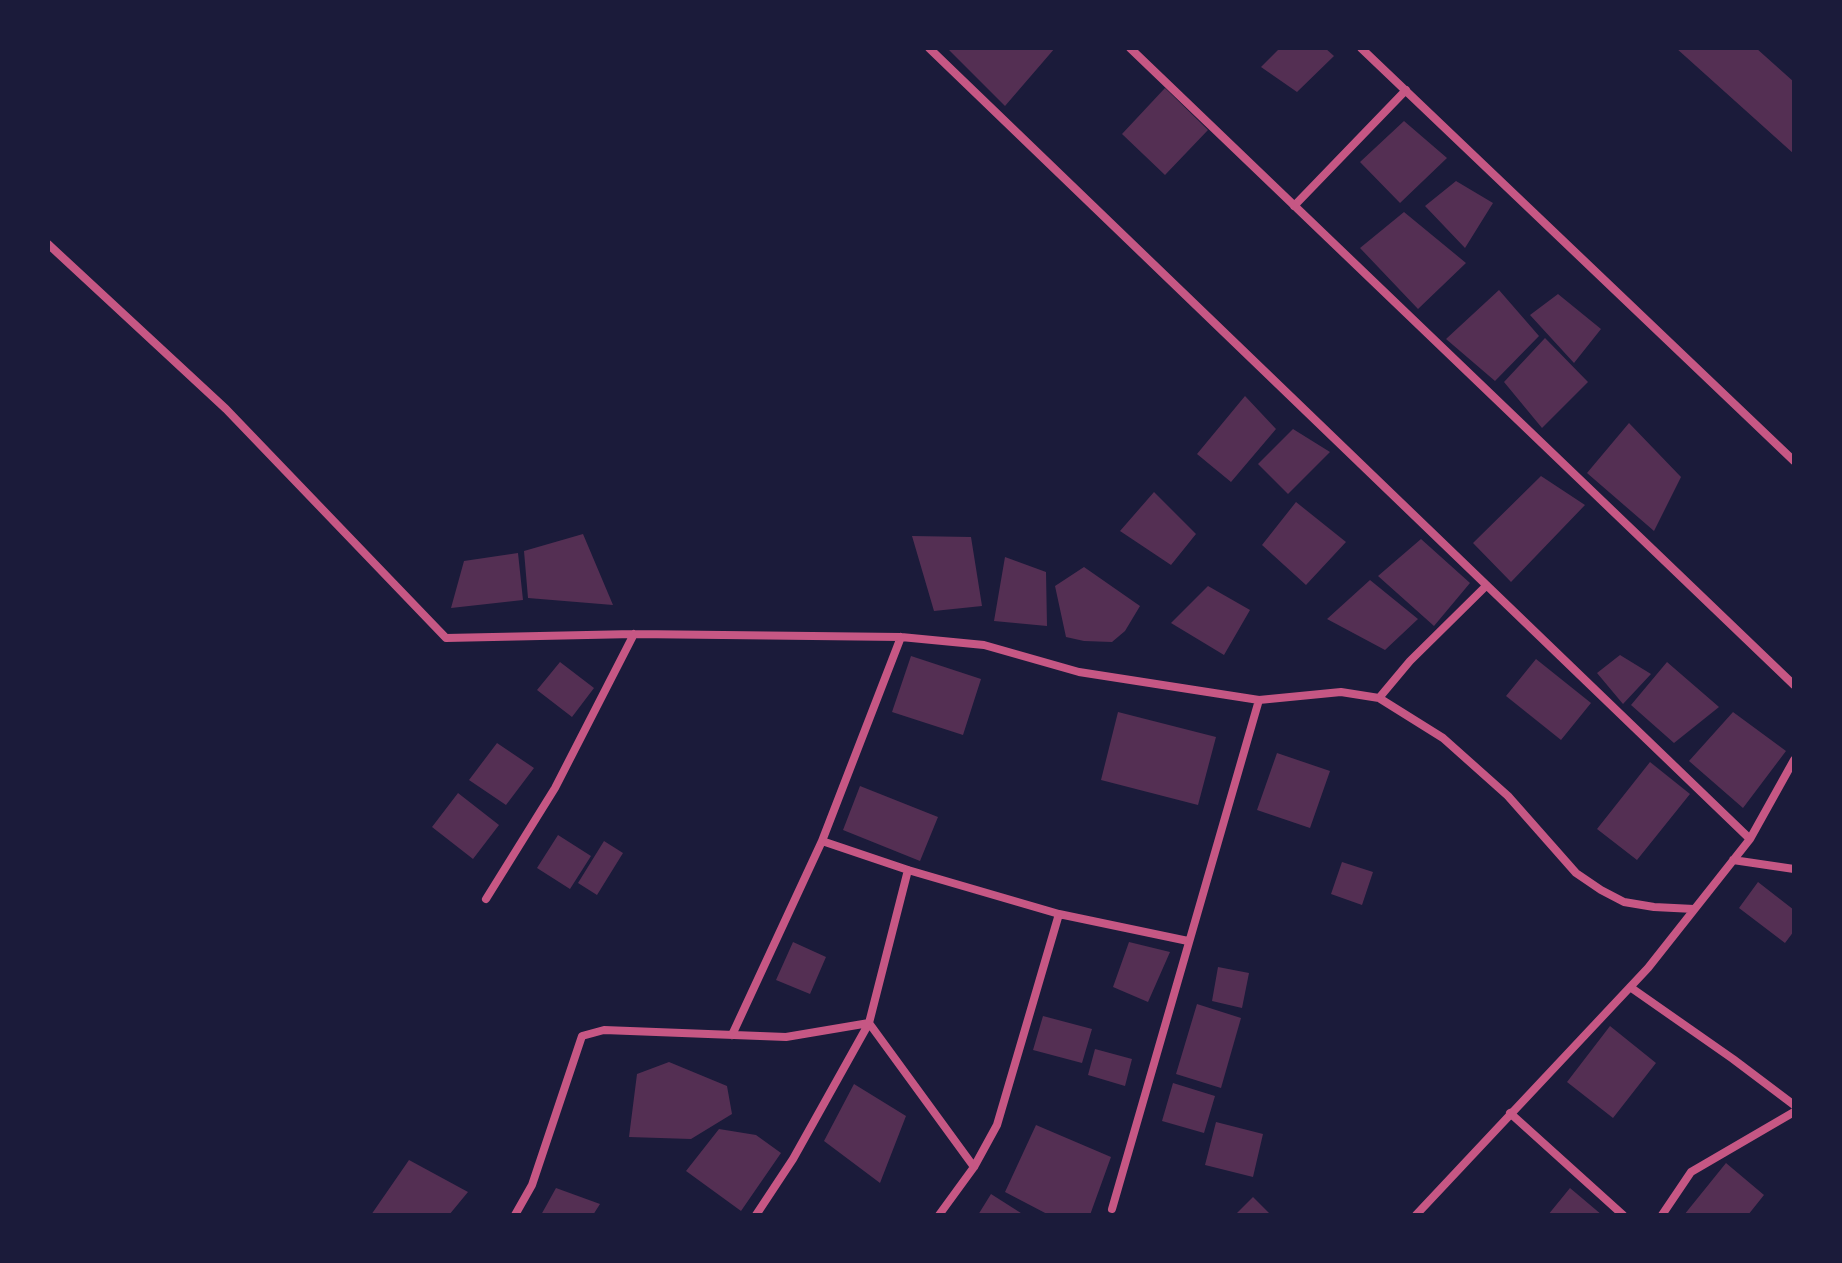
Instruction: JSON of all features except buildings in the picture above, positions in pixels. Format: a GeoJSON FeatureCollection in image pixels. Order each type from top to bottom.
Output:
{"type":"FeatureCollection","features":[{"type":"Feature","properties":{"kind":"street"},"geometry":{"type":"LineString","coordinates":[[929,48],[1750,839]]}},
{"type":"Feature","properties":{"kind":"street"},"geometry":{"type":"LineString","coordinates":[[1130,48],[1794,685]]}},
{"type":"Feature","properties":{"kind":"street"},"geometry":{"type":"LineString","coordinates":[[1361,48],[1794,461]]}},
{"type":"Feature","properties":{"kind":"street"},"geometry":{"type":"LineString","coordinates":[[1294,206],[1406,90]]}},
{"type":"Feature","properties":{"kind":"street"},"geometry":{"type":"LineString","coordinates":[[48,244],[226,409],[446,638],[634,634],[901,637],[984,645],[1079,672],[1259,700],[1341,692],[1379,698],[1443,738],[1508,796],[1576,873],[1601,890],[1624,902],[1694,909]]}},
{"type":"Feature","properties":{"kind":"street"},"geometry":{"type":"LineString","coordinates":[[1379,698],[1410,661],[1486,586]]}},
{"type":"Feature","properties":{"kind":"street"},"geometry":{"type":"LineString","coordinates":[[486,899],[555,788],[634,634]]}},
{"type":"Feature","properties":{"kind":"street"},"geometry":{"type":"LineString","coordinates":[[732,1035],[822,841],[901,637]]}},
{"type":"Feature","properties":{"kind":"street"},"geometry":{"type":"LineString","coordinates":[[1112,1209],[1259,700]]}},
{"type":"Feature","properties":{"kind":"street"},"geometry":{"type":"LineString","coordinates":[[1416,1215],[1648,968],[1750,839],[1794,760]]}},
{"type":"Feature","properties":{"kind":"street"},"geometry":{"type":"LineString","coordinates":[[822,841],[1059,914],[1188,941]]}},
{"type":"Feature","properties":{"kind":"street"},"geometry":{"type":"LineString","coordinates":[[1733,860],[1794,869]]}},
{"type":"Feature","properties":{"kind":"street"},"geometry":{"type":"LineString","coordinates":[[756,1215],[793,1159],[869,1023],[908,870]]}},
{"type":"Feature","properties":{"kind":"street"},"geometry":{"type":"LineString","coordinates":[[939,1215],[974,1167],[997,1125],[1059,914]]}},
{"type":"Feature","properties":{"kind":"street"},"geometry":{"type":"LineString","coordinates":[[1630,987],[1794,1105]]}},
{"type":"Feature","properties":{"kind":"street"},"geometry":{"type":"LineString","coordinates":[[515,1215],[532,1185],[582,1036],[604,1030],[786,1037],[869,1023]]}},
{"type":"Feature","properties":{"kind":"street"},"geometry":{"type":"LineString","coordinates":[[869,1023],[974,1167]]}},
{"type":"Feature","properties":{"kind":"street"},"geometry":{"type":"LineString","coordinates":[[1662,1215],[1691,1172],[1794,1112]]}},
{"type":"Feature","properties":{"kind":"street"},"geometry":{"type":"LineString","coordinates":[[1510,1113],[1623,1215]]}}]}
